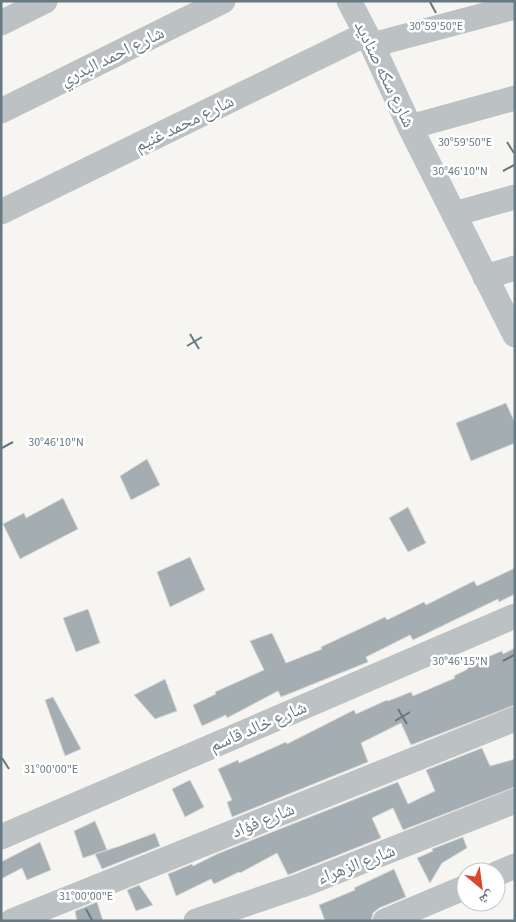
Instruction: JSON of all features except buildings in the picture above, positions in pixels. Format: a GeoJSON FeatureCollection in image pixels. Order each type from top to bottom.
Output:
{"type":"FeatureCollection","features":[{"type":"Feature","properties":{"kind":"street"},"geometry":{"type":"LineString","coordinates":[[1,23],[45,1]]}},
{"type":"Feature","properties":{"kind":"street","name":"شارع احمد البدري"},"geometry":{"type":"LineString","coordinates":[[1,111],[223,1]]}},
{"type":"Feature","properties":{"kind":"street","name":"شارع سكه صناديد"},"geometry":{"type":"LineString","coordinates":[[349,1],[515,335]]}},
{"type":"Feature","properties":{"kind":"street","name":"شارع محمد غنيم"},"geometry":{"type":"LineString","coordinates":[[1,212],[369,40],[515,7]]}},
{"type":"Feature","properties":{"kind":"street"},"geometry":{"type":"LineString","coordinates":[[410,127],[515,98]]}},
{"type":"Feature","properties":{"kind":"street"},"geometry":{"type":"LineString","coordinates":[[454,214],[515,197]]}},
{"type":"Feature","properties":{"kind":"street"},"geometry":{"type":"LineString","coordinates":[[485,277],[515,268]]}},
{"type":"Feature","properties":{"kind":"street","name":"شارع خالد قاسم"},"geometry":{"type":"LineString","coordinates":[[1,836],[515,616]]}},
{"type":"Feature","properties":{"kind":"street","name":"شارع فؤاد"},"geometry":{"type":"LineString","coordinates":[[12,921],[515,719]]}},
{"type":"Feature","properties":{"kind":"street","name":"شارع الزهراء"},"geometry":{"type":"LineString","coordinates":[[196,921],[302,885],[515,801]]}},
{"type":"Feature","properties":{"kind":"street"},"geometry":{"type":"LineString","coordinates":[[385,921],[456,891]]}}]}
